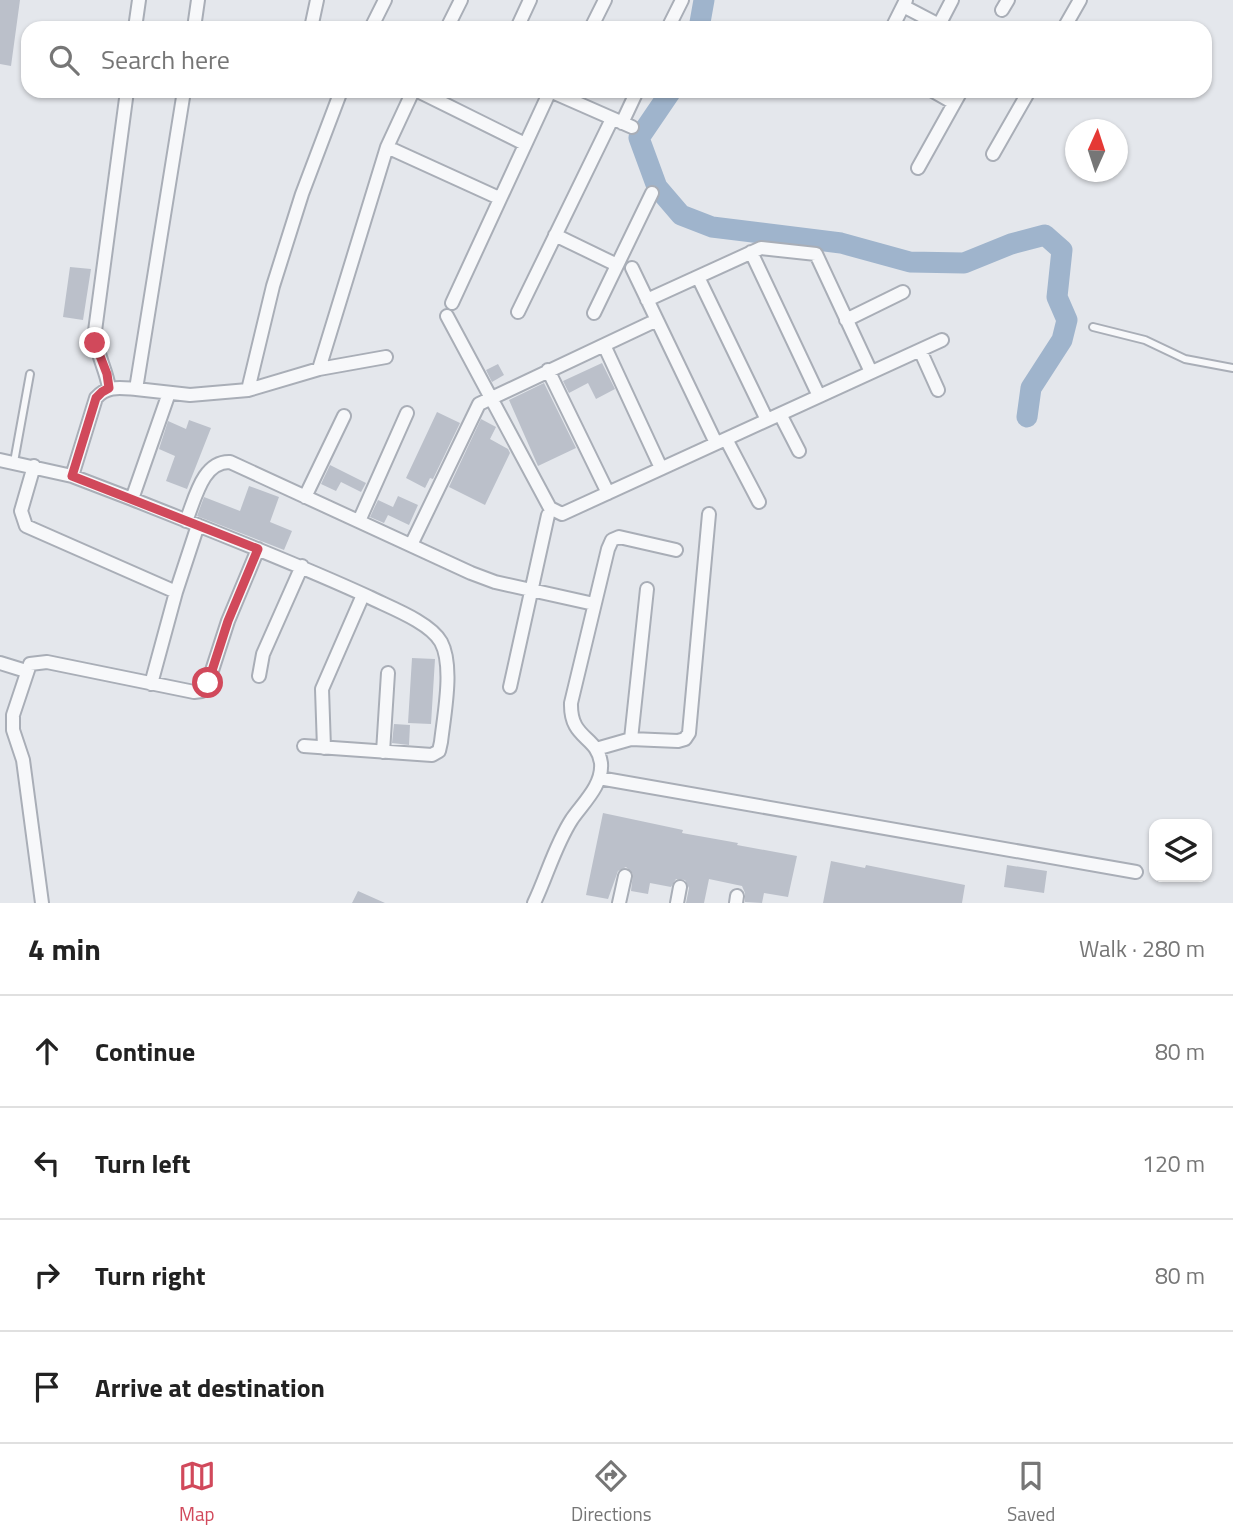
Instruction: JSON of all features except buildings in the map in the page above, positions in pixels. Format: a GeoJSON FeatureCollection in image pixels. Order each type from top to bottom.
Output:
{"type":"FeatureCollection","features":[{"type":"Feature","properties":{"kind":"street"},"geometry":{"type":"LineString","coordinates":[[136,21],[139,0]]}},
{"type":"Feature","properties":{"kind":"street"},"geometry":{"type":"LineString","coordinates":[[195,21],[198,0]]}},
{"type":"Feature","properties":{"kind":"street"},"geometry":{"type":"LineString","coordinates":[[312,21],[317,0]]}},
{"type":"Feature","properties":{"kind":"street"},"geometry":{"type":"LineString","coordinates":[[374,21],[385,0]]}},
{"type":"Feature","properties":{"kind":"street"},"geometry":{"type":"LineString","coordinates":[[450,21],[461,0]]}},
{"type":"Feature","properties":{"kind":"street"},"geometry":{"type":"LineString","coordinates":[[520,21],[530,0]]}},
{"type":"Feature","properties":{"kind":"street"},"geometry":{"type":"LineString","coordinates":[[594,21],[605,0]]}},
{"type":"Feature","properties":{"kind":"street"},"geometry":{"type":"LineString","coordinates":[[672,21],[682,0]]}},
{"type":"Feature","properties":{"kind":"street"},"geometry":{"type":"LineString","coordinates":[[944,21],[952,0]]}},
{"type":"Feature","properties":{"kind":"street"},"geometry":{"type":"LineString","coordinates":[[1068,21],[1080,0]]}},
{"type":"Feature","properties":{"kind":"street"},"geometry":{"type":"LineString","coordinates":[[895,21],[904,3],[934,21]]}},
{"type":"Feature","properties":{"kind":"street"},"geometry":{"type":"LineString","coordinates":[[109,388],[94,331],[126,98]]}},
{"type":"Feature","properties":{"kind":"street"},"geometry":{"type":"LineString","coordinates":[[136,389],[183,98]]}},
{"type":"Feature","properties":{"kind":"street"},"geometry":{"type":"LineString","coordinates":[[248,390],[273,286],[302,194],[338,98]]}},
{"type":"Feature","properties":{"kind":"street"},"geometry":{"type":"LineString","coordinates":[[319,369],[387,147],[412,98]]}},
{"type":"Feature","properties":{"kind":"street"},"geometry":{"type":"LineString","coordinates":[[429,98],[524,144]]}},
{"type":"Feature","properties":{"kind":"street"},"geometry":{"type":"LineString","coordinates":[[452,303],[524,144],[551,98]]}},
{"type":"Feature","properties":{"kind":"street"},"geometry":{"type":"LineString","coordinates":[[568,98],[622,123]]}},
{"type":"Feature","properties":{"kind":"street"},"geometry":{"type":"LineString","coordinates":[[518,312],[555,235],[622,123],[634,98]]}},
{"type":"Feature","properties":{"kind":"street"},"geometry":{"type":"LineString","coordinates":[[918,168],[956,98]]}},
{"type":"Feature","properties":{"kind":"street"},"geometry":{"type":"LineString","coordinates":[[993,154],[1025,98]]}},
{"type":"Feature","properties":{"kind":"street"},"geometry":{"type":"LineString","coordinates":[[387,147],[499,198]]}},
{"type":"Feature","properties":{"kind":"street"},"geometry":{"type":"LineString","coordinates":[[594,313],[652,193]]}},
{"type":"Feature","properties":{"kind":"street"},"geometry":{"type":"LineString","coordinates":[[555,235],[617,265]]}},
{"type":"Feature","properties":{"kind":"street"},"geometry":{"type":"LineString","coordinates":[[647,300],[761,248],[816,254],[871,372]]}},
{"type":"Feature","properties":{"kind":"street"},"geometry":{"type":"LineString","coordinates":[[751,252],[819,396]]}},
{"type":"Feature","properties":{"kind":"street"},"geometry":{"type":"LineString","coordinates":[[632,268],[721,441],[759,502]]}},
{"type":"Feature","properties":{"kind":"street"},"geometry":{"type":"LineString","coordinates":[[698,276],[767,420]]}},
{"type":"Feature","properties":{"kind":"street"},"geometry":{"type":"LineString","coordinates":[[846,320],[903,292]]}},
{"type":"Feature","properties":{"kind":"street"},"geometry":{"type":"LineString","coordinates":[[447,316],[550,508],[562,514],[942,340]]}},
{"type":"Feature","properties":{"kind":"street"},"geometry":{"type":"LineString","coordinates":[[411,545],[479,404],[657,320]]}},
{"type":"Feature","properties":{"kind":"street"},"geometry":{"type":"LineString","coordinates":[[604,345],[661,468]]}},
{"type":"Feature","properties":{"kind":"street"},"geometry":{"type":"LineString","coordinates":[[920,350],[938,390]]}},
{"type":"Feature","properties":{"kind":"street"},"geometry":{"type":"LineString","coordinates":[[72,476],[96,398],[109,388],[190,395],[248,390],[319,369],[386,356]]}},
{"type":"Feature","properties":{"kind":"street"},"geometry":{"type":"LineString","coordinates":[[548,370],[608,493]]}},
{"type":"Feature","properties":{"kind":"street"},"geometry":{"type":"LineString","coordinates":[[132,499],[169,393]]}},
{"type":"Feature","properties":{"kind":"street"},"geometry":{"type":"LineString","coordinates":[[359,521],[407,413]]}},
{"type":"Feature","properties":{"kind":"street"},"geometry":{"type":"LineString","coordinates":[[780,414],[799,451]]}},
{"type":"Feature","properties":{"kind":"street"},"geometry":{"type":"LineString","coordinates":[[305,497],[344,416]]}},
{"type":"Feature","properties":{"kind":"street"},"geometry":{"type":"LineString","coordinates":[[0,460],[72,476],[302,566],[406,615],[430,630],[440,640],[446,655],[447,675],[439,751],[432,755],[304,746]]}},
{"type":"Feature","properties":{"kind":"street"},"geometry":{"type":"LineString","coordinates":[[150,684],[207,471],[223,462],[230,462],[471,573],[495,582],[594,604]]}},
{"type":"Feature","properties":{"kind":"street"},"geometry":{"type":"LineString","coordinates":[[34,466],[21,511],[26,526],[176,592]]}},
{"type":"Feature","properties":{"kind":"street"},"geometry":{"type":"LineString","coordinates":[[596,749],[631,739],[678,741],[685,739],[689,733],[709,513]]}},
{"type":"Feature","properties":{"kind":"street"},"geometry":{"type":"LineString","coordinates":[[510,687],[548,515]]}},
{"type":"Feature","properties":{"kind":"street"},"geometry":{"type":"LineString","coordinates":[[534,903],[560,839],[599,778],[601,763],[596,749],[574,726],[571,718],[594,604],[612,540],[625,538],[677,550]]}},
{"type":"Feature","properties":{"kind":"street"},"geometry":{"type":"LineString","coordinates":[[42,903],[23,760],[13,730],[13,715],[30,664],[47,662],[150,684],[202,691],[208,683],[228,621],[258,549]]}},
{"type":"Feature","properties":{"kind":"street"},"geometry":{"type":"LineString","coordinates":[[258,676],[268,642],[302,566]]}},
{"type":"Feature","properties":{"kind":"street"},"geometry":{"type":"LineString","coordinates":[[631,739],[647,589]]}},
{"type":"Feature","properties":{"kind":"street"},"geometry":{"type":"LineString","coordinates":[[324,748],[322,689],[363,594]]}},
{"type":"Feature","properties":{"kind":"street"},"geometry":{"type":"LineString","coordinates":[[0,663],[26,671]]}},
{"type":"Feature","properties":{"kind":"street"},"geometry":{"type":"LineString","coordinates":[[383,752],[388,673]]}},
{"type":"Feature","properties":{"kind":"street"},"geometry":{"type":"LineString","coordinates":[[599,778],[1136,872]]}},
{"type":"Feature","properties":{"kind":"street"},"geometry":{"type":"LineString","coordinates":[[620,903],[625,876]]}},
{"type":"Feature","properties":{"kind":"street"},"geometry":{"type":"LineString","coordinates":[[677,903],[680,887]]}},
{"type":"Feature","properties":{"kind":"lane"},"geometry":{"type":"LineString","coordinates":[[1093,327],[1145,340],[1185,359],[1233,368]]}},
{"type":"Feature","properties":{"kind":"lane"},"geometry":{"type":"LineString","coordinates":[[14,463],[30,374]]}},
{"type":"Feature","properties":{"kind":"waterway"},"geometry":{"type":"LineString","coordinates":[[700,21],[704,0]]}},
{"type":"Feature","properties":{"kind":"waterway"},"geometry":{"type":"LineString","coordinates":[[666,98],[639,138],[657,187],[681,215],[712,227],[841,243],[910,262],[964,263],[1011,244],[1045,235],[1062,250],[1057,297],[1067,320],[1062,340],[1031,388],[1027,417]]}},
{"type":"Feature","properties":{"kind":"route"},"geometry":{"type":"LineString","coordinates":[[95,343],[107,374],[109,388],[96,398],[72,476],[258,549],[228,621],[208,683]]}}]}
